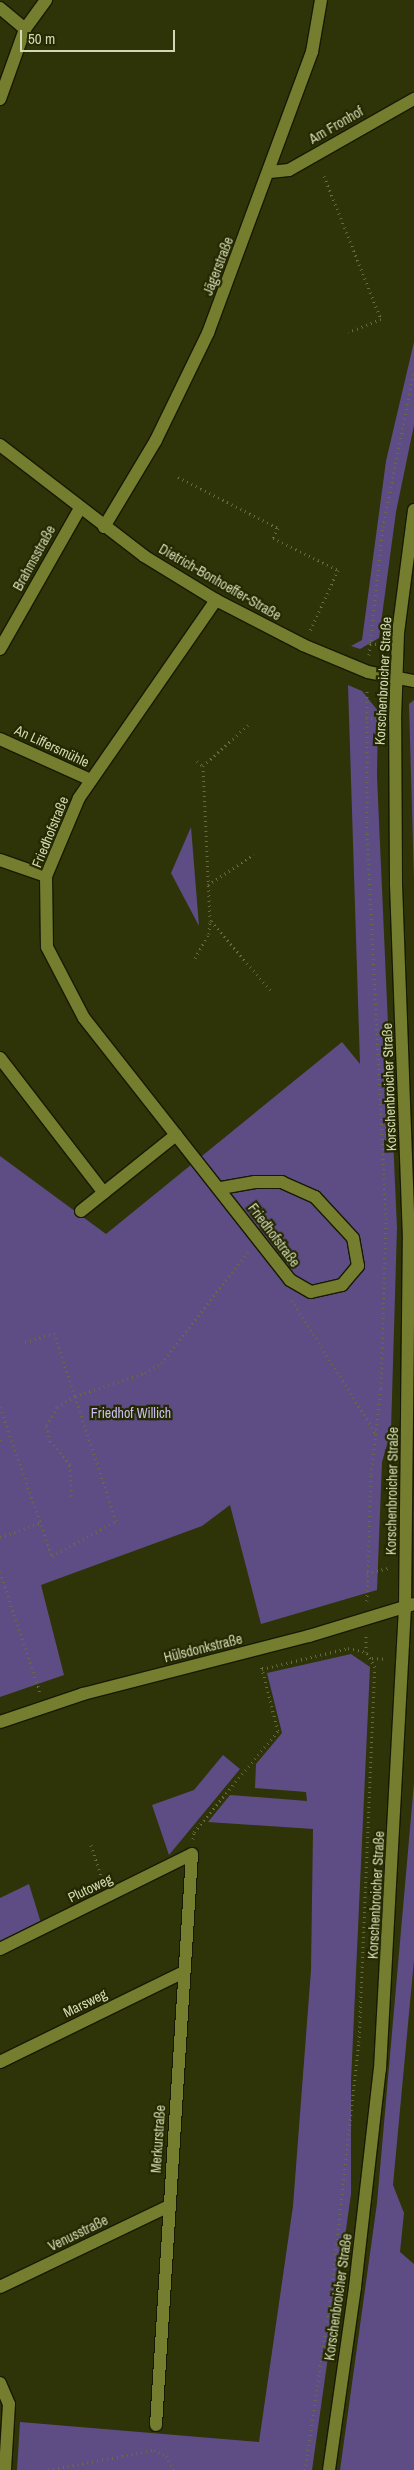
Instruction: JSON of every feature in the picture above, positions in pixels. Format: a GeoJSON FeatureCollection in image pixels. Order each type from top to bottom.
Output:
{"type":"FeatureCollection","features":[{"type":"Feature","properties":{"kind":"street"},"geometry":{"type":"LineString","coordinates":[[0,99],[25,30],[46,0]]}},
{"type":"Feature","properties":{"kind":"street","name":"Jägerstraße"},"geometry":{"type":"LineString","coordinates":[[104,527],[156,440],[190,372],[270,172],[312,52],[321,0]]}},
{"type":"Feature","properties":{"kind":"street"},"geometry":{"type":"LineString","coordinates":[[0,8],[25,30]]}},
{"type":"Feature","properties":{"kind":"street","name":"Am Fronhof"},"geometry":{"type":"LineString","coordinates":[[270,172],[289,170],[414,100]]}},
{"type":"Feature","properties":{"kind":"street","name":"Dietrich-Bonhoeffer-Straße"},"geometry":{"type":"LineString","coordinates":[[0,445],[104,527],[216,600],[303,646],[368,672],[414,681]]}},
{"type":"Feature","properties":{"kind":"street","name":"Brahmsstraße"},"geometry":{"type":"LineString","coordinates":[[0,649],[80,508]]}},
{"type":"Feature","properties":{"kind":"street","name":"Korschenbroicher Straße"},"geometry":{"type":"LineString","coordinates":[[329,2470],[355,2287],[380,2069],[410,1606],[409,1239],[396,883],[396,678],[414,510]]}},
{"type":"Feature","properties":{"kind":"street","name":"Friedhofstraße"},"geometry":{"type":"LineString","coordinates":[[216,600],[79,798],[46,876],[47,947],[84,1018],[176,1136],[220,1188],[290,1280],[311,1292],[342,1285],[358,1266],[353,1238],[315,1197],[282,1182],[255,1182],[220,1188]]}},
{"type":"Feature","properties":{"kind":"street","name":"An Liffersmühle"},"geometry":{"type":"LineString","coordinates":[[0,738],[91,780]]}},
{"type":"Feature","properties":{"kind":"street"},"geometry":{"type":"LineString","coordinates":[[0,860],[46,876]]}},
{"type":"Feature","properties":{"kind":"street"},"geometry":{"type":"LineString","coordinates":[[0,1058],[104,1193]]}},
{"type":"Feature","properties":{"kind":"street"},"geometry":{"type":"LineString","coordinates":[[81,1211],[176,1136]]}},
{"type":"Feature","properties":{"kind":"street","name":"Hülsdonkstraße"},"geometry":{"type":"LineString","coordinates":[[0,1722],[120,1684],[257,1650],[367,1620],[410,1606]]}},
{"type":"Feature","properties":{"kind":"street","name":"Plutoweg"},"geometry":{"type":"LineString","coordinates":[[0,1949],[192,1854]]}},
{"type":"Feature","properties":{"kind":"street","name":"Merkurstraße"},"geometry":{"type":"LineString","coordinates":[[156,2425],[192,1854]]}},
{"type":"Feature","properties":{"kind":"street","name":"Marsweg"},"geometry":{"type":"LineString","coordinates":[[0,2062],[184,1972]]}},
{"type":"Feature","properties":{"kind":"street","name":"Venusstraße"},"geometry":{"type":"LineString","coordinates":[[0,2288],[169,2206]]}},
{"type":"Feature","properties":{"kind":"street"},"geometry":{"type":"LineString","coordinates":[[0,2383],[9,2404],[5,2470]]}},
{"type":"Feature","properties":{"kind":"path"},"geometry":{"type":"LineString","coordinates":[[324,176],[381,319],[348,332]]}},
{"type":"Feature","properties":{"kind":"path"},"geometry":{"type":"LineString","coordinates":[[178,477],[278,528],[273,538],[338,570],[303,646]]}},
{"type":"Feature","properties":{"kind":"path"},"geometry":{"type":"LineString","coordinates":[[203,766],[249,724]]}},
{"type":"Feature","properties":{"kind":"path"},"geometry":{"type":"LineString","coordinates":[[195,958],[209,934],[210,921],[203,766],[197,761]]}},
{"type":"Feature","properties":{"kind":"path"},"geometry":{"type":"LineString","coordinates":[[208,886],[254,854]]}},
{"type":"Feature","properties":{"kind":"path"},"geometry":{"type":"LineString","coordinates":[[210,921],[271,991]]}},
{"type":"Feature","properties":{"kind":"path"},"geometry":{"type":"LineString","coordinates":[[71,1499],[70,1465],[50,1441],[46,1426],[57,1407],[75,1396],[156,1367],[259,1239]]}},
{"type":"Feature","properties":{"kind":"path"},"geometry":{"type":"LineString","coordinates":[[290,1280],[295,1307],[377,1435],[369,1515],[366,1652],[375,1667],[360,2034],[339,2235],[305,2470]]}},
{"type":"Feature","properties":{"kind":"path"},"geometry":{"type":"LineString","coordinates":[[0,1407],[52,1556],[116,1522],[54,1334],[26,1342]]}},
{"type":"Feature","properties":{"kind":"path"},"geometry":{"type":"LineString","coordinates":[[0,1537],[40,1523]]}},
{"type":"Feature","properties":{"kind":"path"},"geometry":{"type":"LineString","coordinates":[[0,1572],[45,1707]]}},
{"type":"Feature","properties":{"kind":"path"},"geometry":{"type":"LineString","coordinates":[[262,1669],[348,1648],[366,1652]]}},
{"type":"Feature","properties":{"kind":"path"},"geometry":{"type":"LineString","coordinates":[[192,1854],[194,1832],[278,1731],[257,1650]]}},
{"type":"Feature","properties":{"kind":"path"},"geometry":{"type":"LineString","coordinates":[[91,1845],[108,1896]]}},
{"type":"Feature","properties":{"kind":"path"},"geometry":{"type":"LineString","coordinates":[[48,2470],[154,2450],[166,2456],[174,2470]]}},
{"type":"Feature","properties":{"kind":"green space"},"geometry":{"type":"Polygon","coordinates":[[[414,342],[414,425],[396,512],[379,638],[360,649],[351,646],[362,640],[386,461],[414,342]]]}},
{"type":"Feature","properties":{"kind":"green space","name":"Friedhof Willich"},"geometry":{"type":"Polygon","coordinates":[[[348,685],[362,691],[378,711],[377,776],[397,1228],[391,1431],[382,1462],[377,1590],[261,1624],[230,1505],[202,1526],[41,1585],[64,1675],[0,1697],[0,1156],[106,1234],[342,1042],[360,1064],[348,685]]]}},
{"type":"Feature","properties":{"kind":"green space"},"geometry":{"type":"Polygon","coordinates":[[[414,700],[414,880],[409,704],[414,700]]]}},
{"type":"Feature","properties":{"kind":"green space"},"geometry":{"type":"Polygon","coordinates":[[[191,827],[199,926],[171,873],[191,827]]]}},
{"type":"Feature","properties":{"kind":"green space"},"geometry":{"type":"Polygon","coordinates":[[[351,1654],[370,1667],[351,2081],[351,2194],[312,2470],[17,2470],[20,2422],[259,2442],[293,2206],[311,1970],[313,1829],[208,1822],[230,1795],[307,1801],[306,1792],[255,1788],[256,1764],[282,1733],[267,1673],[351,1654]]]}},
{"type":"Feature","properties":{"kind":"green space"},"geometry":{"type":"Polygon","coordinates":[[[223,1755],[240,1769],[169,1855],[152,1805],[194,1790],[223,1755]]]}},
{"type":"Feature","properties":{"kind":"green space"},"geometry":{"type":"Polygon","coordinates":[[[414,1783],[414,1960],[393,2185],[404,2213],[400,2252],[414,2264],[414,2470],[340,2470],[377,2203],[414,1783]]]}},
{"type":"Feature","properties":{"kind":"green space"},"geometry":{"type":"Polygon","coordinates":[[[29,1884],[41,1923],[0,1943],[0,1898],[29,1884]]]}}]}
